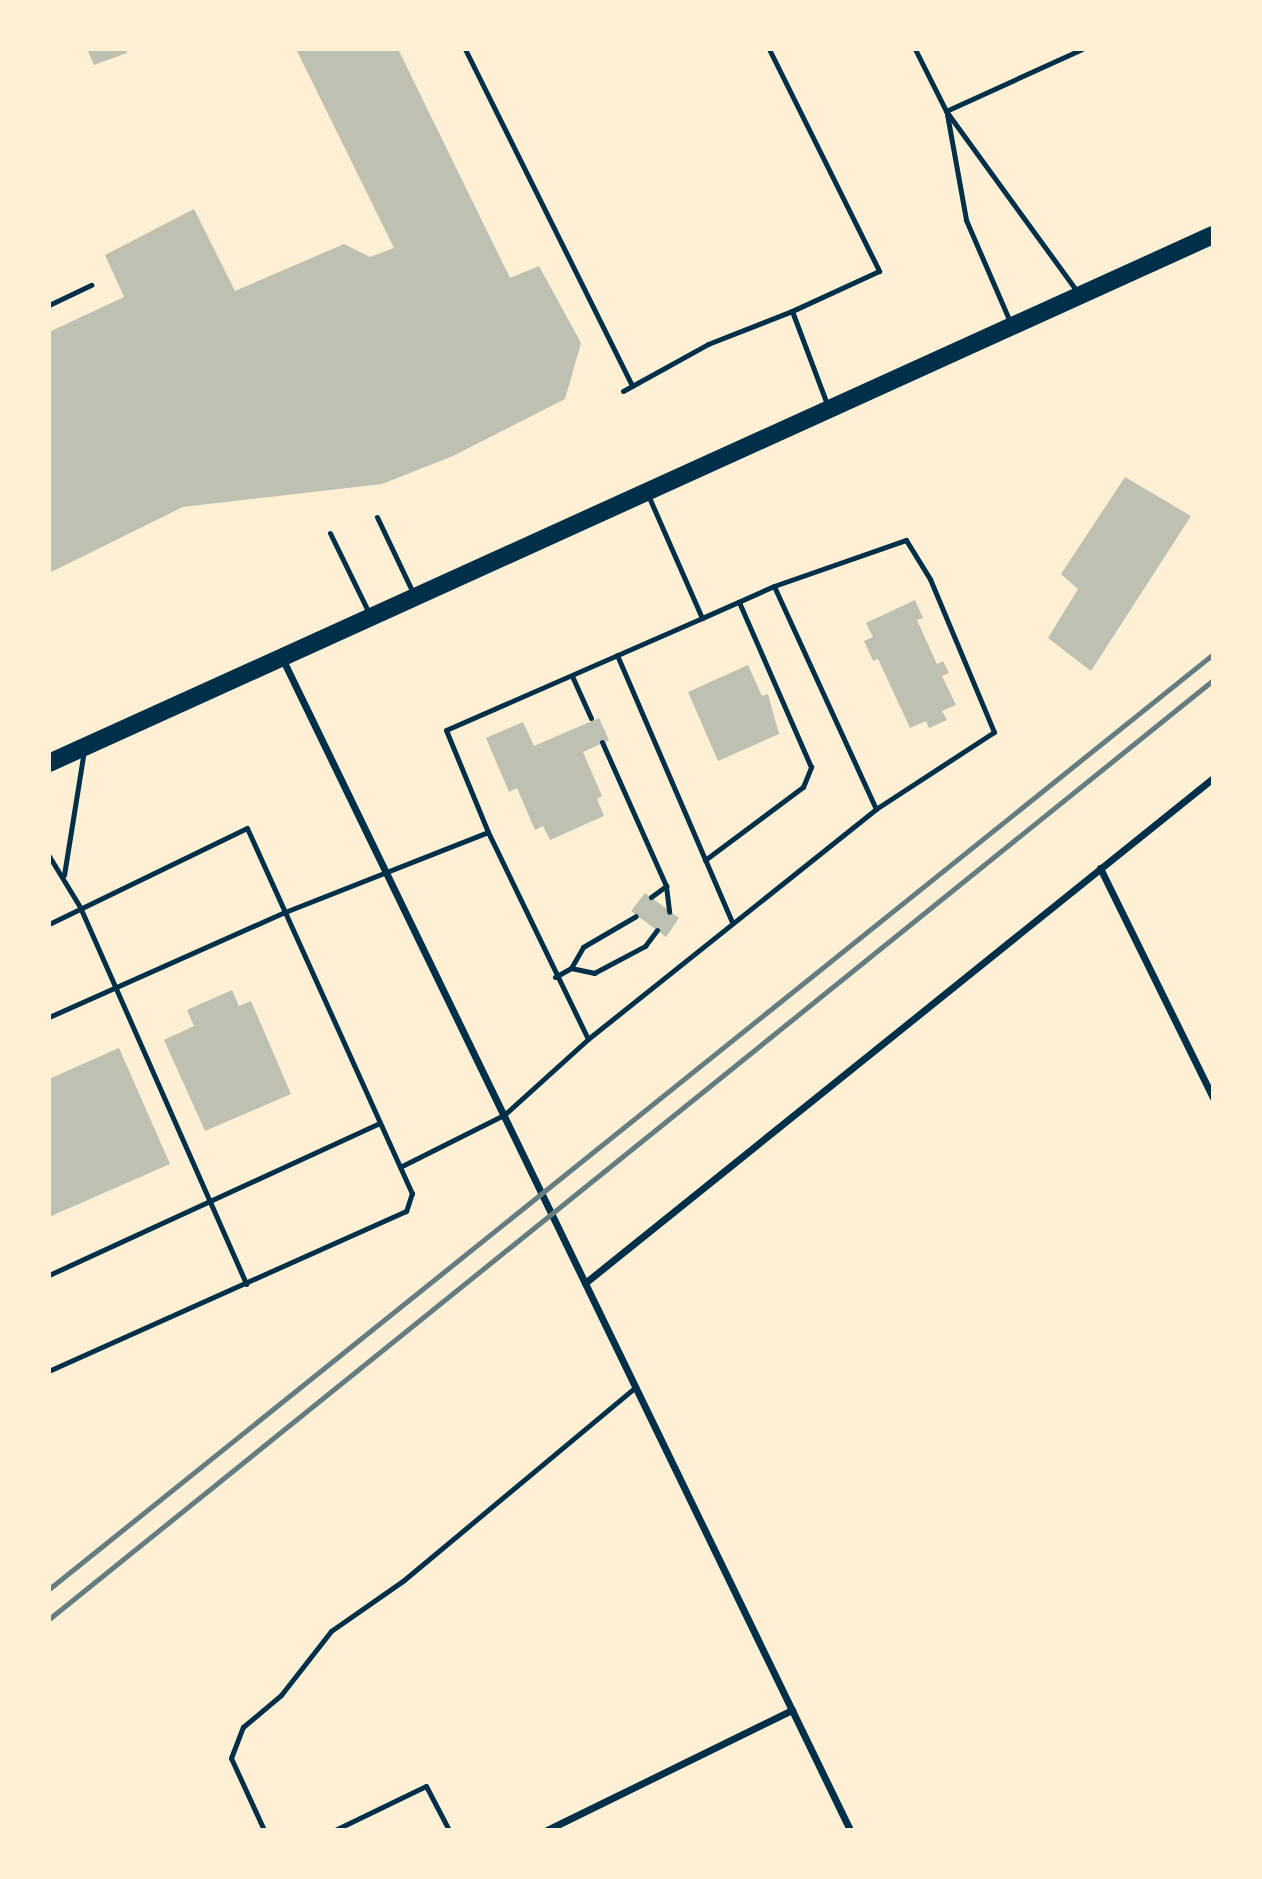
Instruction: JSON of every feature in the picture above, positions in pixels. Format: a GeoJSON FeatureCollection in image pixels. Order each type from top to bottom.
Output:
{"type":"FeatureCollection","features":[{"type":"Feature","properties":{"kind":"main road"},"geometry":{"type":"LineString","coordinates":[[49,763],[1213,235]]}},
{"type":"Feature","properties":{"kind":"street"},"geometry":{"type":"LineString","coordinates":[[282,658],[850,1830]]}},
{"type":"Feature","properties":{"kind":"street"},"geometry":{"type":"LineString","coordinates":[[585,1283],[1213,778]]}},
{"type":"Feature","properties":{"kind":"street"},"geometry":{"type":"LineString","coordinates":[[1100,868],[1213,1098]]}},
{"type":"Feature","properties":{"kind":"street"},"geometry":{"type":"LineString","coordinates":[[547,1830],[792,1710]]}},
{"type":"Feature","properties":{"kind":"lane"},"geometry":{"type":"LineString","coordinates":[[465,49],[632,386]]}},
{"type":"Feature","properties":{"kind":"lane"},"geometry":{"type":"LineString","coordinates":[[623,391],[708,344],[792,311],[878,271],[769,49]]}},
{"type":"Feature","properties":{"kind":"lane"},"geometry":{"type":"LineString","coordinates":[[915,49],[946,111],[1080,296]]}},
{"type":"Feature","properties":{"kind":"lane"},"geometry":{"type":"LineString","coordinates":[[946,111],[1082,49]]}},
{"type":"Feature","properties":{"kind":"lane"},"geometry":{"type":"LineString","coordinates":[[946,111],[966,220],[1013,327]]}},
{"type":"Feature","properties":{"kind":"lane"},"geometry":{"type":"LineString","coordinates":[[49,305],[91,285]]}},
{"type":"Feature","properties":{"kind":"lane"},"geometry":{"type":"LineString","coordinates":[[792,311],[830,410]]}},
{"type":"Feature","properties":{"kind":"lane"},"geometry":{"type":"LineString","coordinates":[[646,492],[702,618]]}},
{"type":"Feature","properties":{"kind":"lane"},"geometry":{"type":"LineString","coordinates":[[377,517],[415,597]]}},
{"type":"Feature","properties":{"kind":"lane"},"geometry":{"type":"LineString","coordinates":[[330,533],[371,617]]}},
{"type":"Feature","properties":{"kind":"lane"},"geometry":{"type":"LineString","coordinates":[[400,1167],[504,1115],[588,1039],[876,809],[993,732],[930,579],[906,540],[774,586],[446,730],[488,832],[555,977],[588,1039]]}},
{"type":"Feature","properties":{"kind":"lane"},"geometry":{"type":"LineString","coordinates":[[774,586],[876,809]]}},
{"type":"Feature","properties":{"kind":"lane"},"geometry":{"type":"LineString","coordinates":[[705,860],[803,787],[811,766],[739,602]]}},
{"type":"Feature","properties":{"kind":"lane"},"geometry":{"type":"LineString","coordinates":[[617,655],[732,922]]}},
{"type":"Feature","properties":{"kind":"lane"},"geometry":{"type":"LineString","coordinates":[[572,676],[591,718]]}},
{"type":"Feature","properties":{"kind":"lane"},"geometry":{"type":"LineString","coordinates":[[602,742],[666,886],[669,912]]}},
{"type":"Feature","properties":{"kind":"lane"},"geometry":{"type":"LineString","coordinates":[[65,875],[85,747]]}},
{"type":"Feature","properties":{"kind":"lane"},"geometry":{"type":"LineString","coordinates":[[49,924],[247,828],[412,1193],[406,1211],[49,1371]]}},
{"type":"Feature","properties":{"kind":"lane"},"geometry":{"type":"LineString","coordinates":[[49,1017],[285,912],[488,832]]}},
{"type":"Feature","properties":{"kind":"lane"},"geometry":{"type":"LineString","coordinates":[[49,856],[65,875],[80,907],[246,1284]]}},
{"type":"Feature","properties":{"kind":"lane"},"geometry":{"type":"LineString","coordinates":[[651,897],[666,886]]}},
{"type":"Feature","properties":{"kind":"lane"},"geometry":{"type":"LineString","coordinates":[[555,977],[571,968],[583,947],[636,916]]}},
{"type":"Feature","properties":{"kind":"lane"},"geometry":{"type":"LineString","coordinates":[[571,968],[594,973],[645,946],[657,930]]}},
{"type":"Feature","properties":{"kind":"lane"},"geometry":{"type":"LineString","coordinates":[[49,1275],[380,1123]]}},
{"type":"Feature","properties":{"kind":"lane"},"geometry":{"type":"LineString","coordinates":[[264,1830],[232,1758],[243,1727],[281,1695],[331,1631],[404,1580],[636,1387]]}},
{"type":"Feature","properties":{"kind":"lane"},"geometry":{"type":"LineString","coordinates":[[335,1830],[426,1786],[449,1830]]}},
{"type":"Feature","properties":{"kind":"building"},"geometry":{"type":"Polygon","coordinates":[[[87,49],[125,49],[127,53],[94,65],[87,49]]]}},
{"type":"Feature","properties":{"kind":"building"},"geometry":{"type":"Polygon","coordinates":[[[296,49],[398,49],[510,278],[539,266],[581,343],[565,399],[453,456],[382,484],[183,507],[49,573],[49,332],[124,297],[105,255],[194,209],[235,291],[344,244],[370,257],[394,248],[296,49]]]}},
{"type":"Feature","properties":{"kind":"building"},"geometry":{"type":"Polygon","coordinates":[[[1125,477],[1191,516],[1091,671],[1048,638],[1078,589],[1061,574],[1125,477]]]}},
{"type":"Feature","properties":{"kind":"building"},"geometry":{"type":"Polygon","coordinates":[[[915,600],[923,618],[917,620],[937,664],[943,661],[949,673],[942,676],[956,705],[942,711],[947,720],[929,728],[926,721],[910,728],[878,659],[873,661],[864,641],[873,637],[866,623],[915,600]]]}},
{"type":"Feature","properties":{"kind":"building"},"geometry":{"type":"Polygon","coordinates":[[[748,665],[762,696],[768,694],[779,734],[718,761],[688,692],[748,665]]]}},
{"type":"Feature","properties":{"kind":"building"},"geometry":{"type":"Polygon","coordinates":[[[599,718],[609,740],[583,752],[602,796],[597,799],[604,816],[550,840],[543,826],[535,830],[517,788],[509,792],[486,738],[523,722],[534,746],[599,718]]]}},
{"type":"Feature","properties":{"kind":"building"},"geometry":{"type":"Polygon","coordinates":[[[645,893],[679,918],[666,937],[631,911],[645,893]]]}},
{"type":"Feature","properties":{"kind":"building"},"geometry":{"type":"Polygon","coordinates":[[[232,990],[239,1006],[251,1001],[291,1094],[205,1131],[164,1040],[194,1026],[187,1010],[232,990]]]}},
{"type":"Feature","properties":{"kind":"building"},"geometry":{"type":"Polygon","coordinates":[[[119,1048],[170,1164],[49,1217],[49,1079],[119,1048]]]}},
{"type":"Feature","properties":{"kind":"railway"},"geometry":{"type":"LineString","coordinates":[[49,1589],[1213,654]]}},
{"type":"Feature","properties":{"kind":"railway"},"geometry":{"type":"LineString","coordinates":[[49,1619],[1213,680]]}}]}
